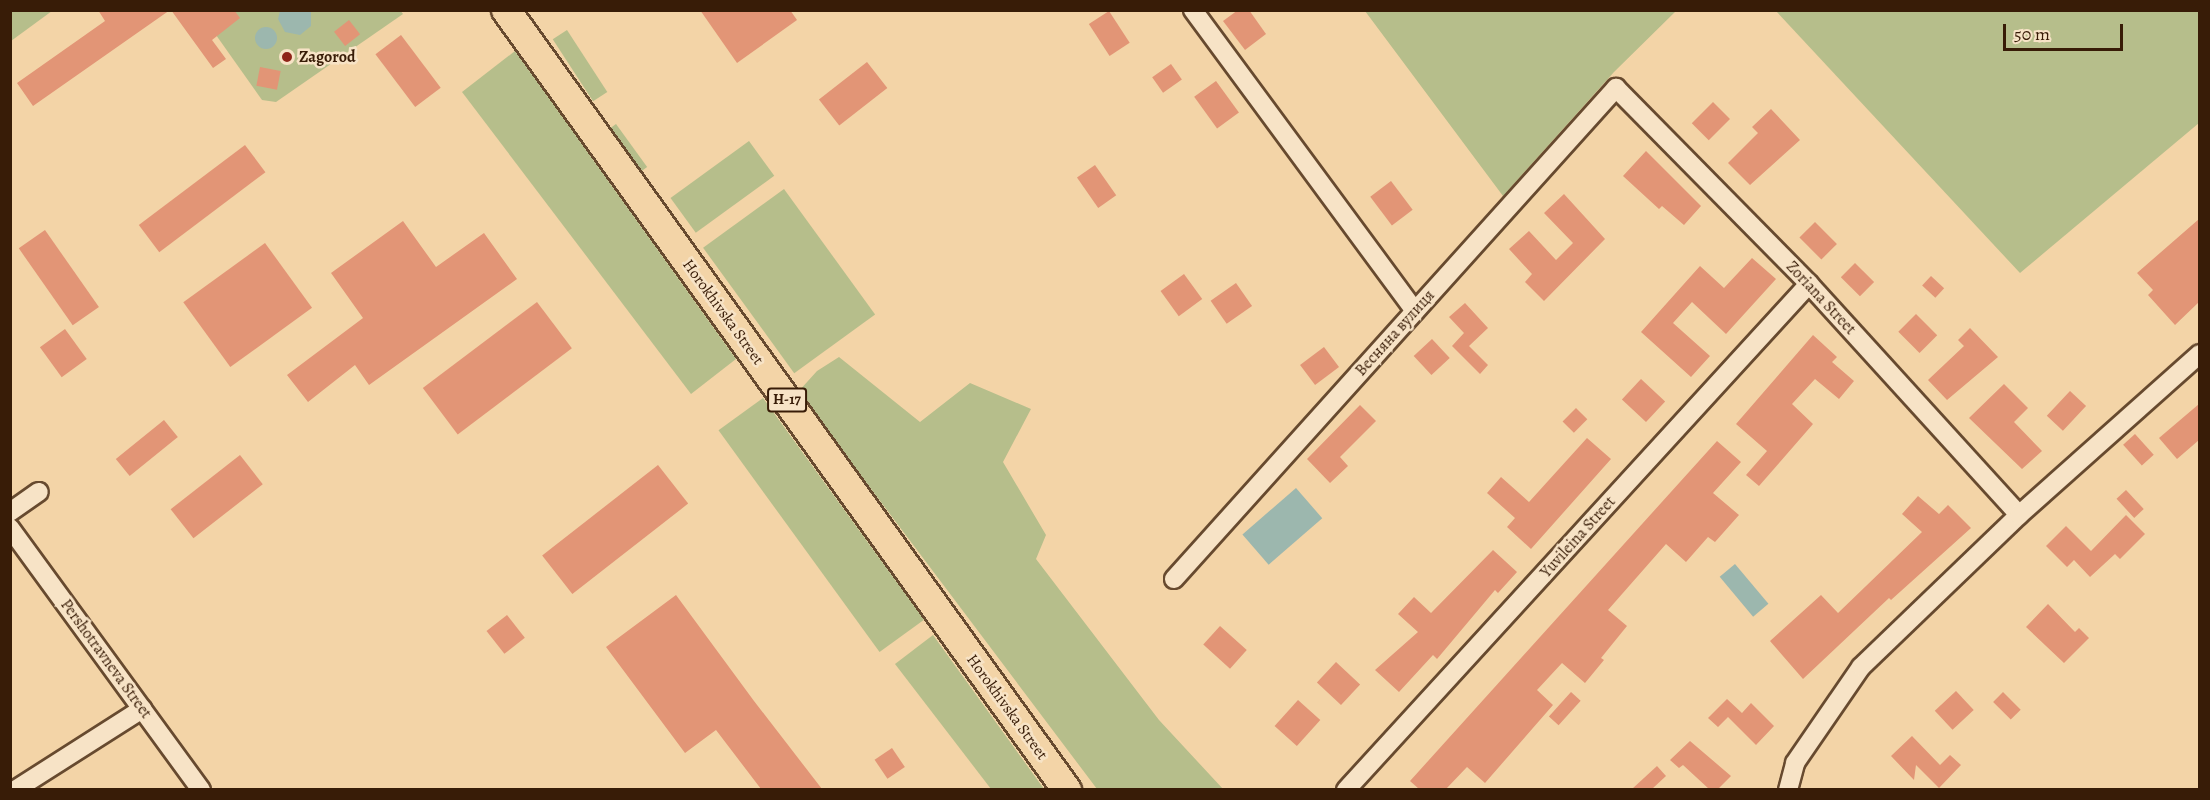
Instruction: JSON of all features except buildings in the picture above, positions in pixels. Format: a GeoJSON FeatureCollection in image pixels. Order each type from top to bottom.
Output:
{"type":"FeatureCollection","features":[{"type":"Feature","properties":{"kind":"main road","name":"Horokhivska Street"},"geometry":{"type":"LineString","coordinates":[[506,10],[1067,789]]}},
{"type":"Feature","properties":{"kind":"street"},"geometry":{"type":"LineString","coordinates":[[1193,10],[1415,311]]}},
{"type":"Feature","properties":{"kind":"street","name":"Весняна вулиця"},"geometry":{"type":"LineString","coordinates":[[1174,579],[1616,88]]}},
{"type":"Feature","properties":{"kind":"street","name":"Zoriana Street"},"geometry":{"type":"LineString","coordinates":[[1616,88],[1809,284],[2019,515]]}},
{"type":"Feature","properties":{"kind":"street","name":"Yuvileina Street"},"geometry":{"type":"LineString","coordinates":[[1347,789],[1809,284]]}},
{"type":"Feature","properties":{"kind":"street"},"geometry":{"type":"LineString","coordinates":[[1788,789],[1795,762],[1861,667],[2019,515],[2199,354]]}},
{"type":"Feature","properties":{"kind":"street"},"geometry":{"type":"LineString","coordinates":[[10,512],[39,492]]}},
{"type":"Feature","properties":{"kind":"street","name":"Pershotravneva Street"},"geometry":{"type":"LineString","coordinates":[[10,528],[201,789]]}},
{"type":"Feature","properties":{"kind":"street"},"geometry":{"type":"LineString","coordinates":[[15,789],[142,709]]}},
{"type":"Feature","properties":{"kind":"green space"},"geometry":{"type":"Polygon","coordinates":[[[11,10],[52,10],[52,11],[11,41],[11,10]]]}},
{"type":"Feature","properties":{"kind":"green space","name":"Zagorod"},"geometry":{"type":"Polygon","coordinates":[[[400,10],[403,14],[276,102],[262,100],[199,11],[400,10]]]}},
{"type":"Feature","properties":{"kind":"green space"},"geometry":{"type":"Polygon","coordinates":[[[1365,11],[1676,11],[1614,72],[1503,196],[1365,11]]]}},
{"type":"Feature","properties":{"kind":"green space"},"geometry":{"type":"Polygon","coordinates":[[[1776,11],[2199,11],[2199,123],[2020,273],[1776,11]]]}},
{"type":"Feature","properties":{"kind":"green space"},"geometry":{"type":"Polygon","coordinates":[[[567,30],[607,92],[593,101],[553,39],[567,30]]]}},
{"type":"Feature","properties":{"kind":"green space"},"geometry":{"type":"Polygon","coordinates":[[[515,51],[736,359],[691,394],[462,92],[515,51]]]}},
{"type":"Feature","properties":{"kind":"green space"},"geometry":{"type":"Polygon","coordinates":[[[616,124],[647,167],[640,172],[609,129],[616,124]]]}},
{"type":"Feature","properties":{"kind":"green space"},"geometry":{"type":"Polygon","coordinates":[[[749,141],[774,176],[696,233],[671,198],[749,141]]]}},
{"type":"Feature","properties":{"kind":"green space"},"geometry":{"type":"Polygon","coordinates":[[[784,189],[875,314],[794,373],[703,248],[784,189]]]}},
{"type":"Feature","properties":{"kind":"green space"},"geometry":{"type":"Polygon","coordinates":[[[839,357],[920,422],[970,383],[1031,409],[1003,462],[1046,535],[1036,559],[1159,720],[1223,789],[1097,789],[798,392],[817,371],[839,357]]]}},
{"type":"Feature","properties":{"kind":"green space"},"geometry":{"type":"Polygon","coordinates":[[[763,398],[924,620],[880,652],[719,430],[763,398]]]}},
{"type":"Feature","properties":{"kind":"green space"},"geometry":{"type":"Polygon","coordinates":[[[933,635],[1044,789],[991,789],[895,664],[933,635]]]}},
{"type":"Feature","properties":{"kind":"water"},"geometry":{"type":"Polygon","coordinates":[[[280,11],[311,11],[311,26],[300,35],[285,32],[278,19],[280,11]]]}},
{"type":"Feature","properties":{"kind":"water"},"geometry":{"type":"Polygon","coordinates":[[[266,27],[274,30],[277,38],[274,46],[266,49],[258,46],[255,38],[258,30],[266,27]]]}},
{"type":"Feature","properties":{"kind":"water"},"geometry":{"type":"Polygon","coordinates":[[[1296,488],[1322,518],[1269,565],[1242,535],[1296,488]]]}},
{"type":"Feature","properties":{"kind":"water"},"geometry":{"type":"Polygon","coordinates":[[[1735,564],[1768,604],[1753,617],[1720,577],[1735,564]]]}},
{"type":"Feature","properties":{"kind":"place","name":"Zagorod"},"geometry":{"type":"Point","coordinates":[287,57]}}]}
